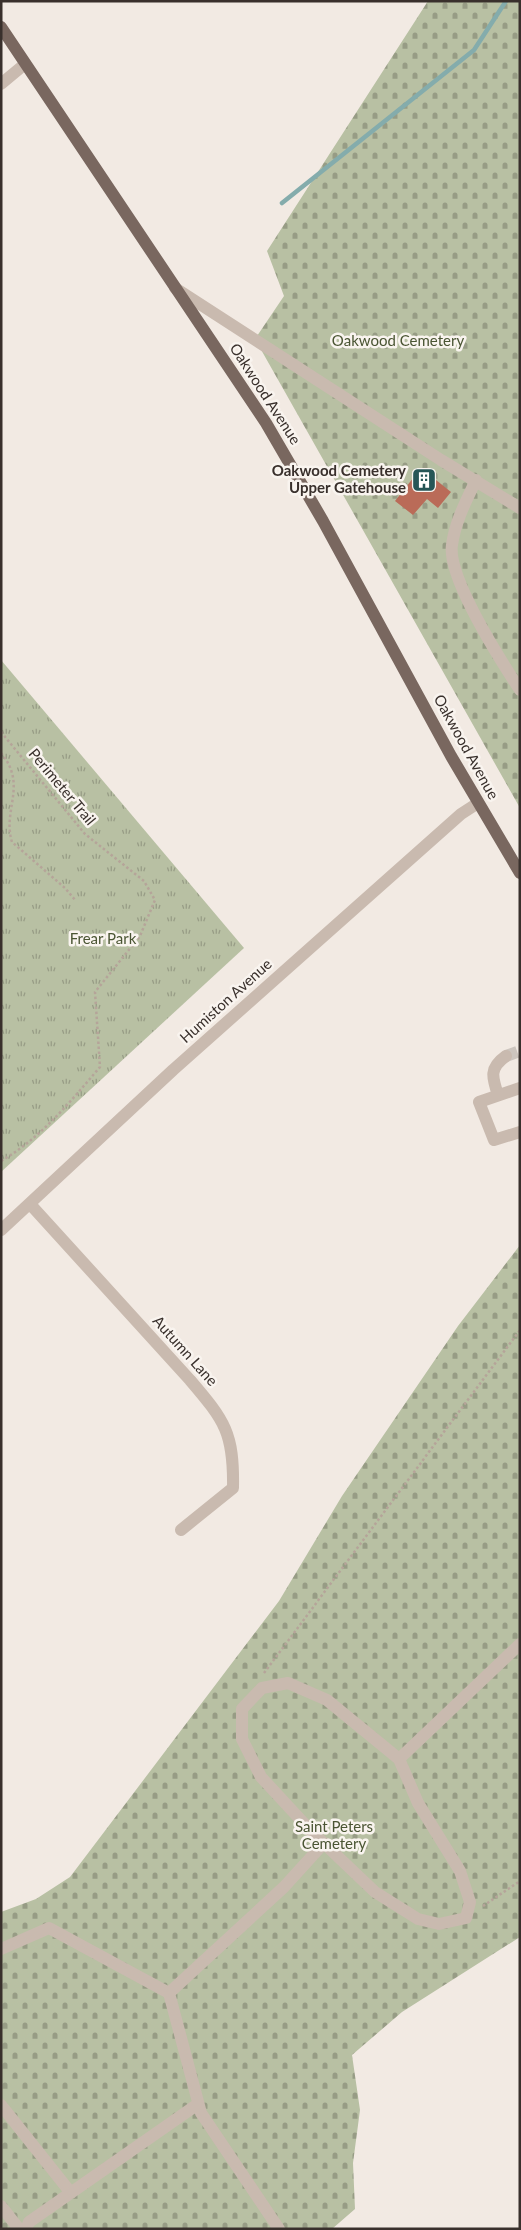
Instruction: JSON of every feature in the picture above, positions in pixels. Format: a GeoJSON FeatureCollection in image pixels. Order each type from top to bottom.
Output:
{"type":"FeatureCollection","features":[{"type":"Feature","properties":{"kind":"main road","name":"Oakwood Avenue"},"geometry":{"type":"LineString","coordinates":[[1,27],[266,423],[314,504],[478,803],[520,873]]}},
{"type":"Feature","properties":{"kind":"street"},"geometry":{"type":"LineString","coordinates":[[1,84],[25,64]]}},
{"type":"Feature","properties":{"kind":"street"},"geometry":{"type":"LineString","coordinates":[[175,288],[520,508]]}},
{"type":"Feature","properties":{"kind":"street"},"geometry":{"type":"LineString","coordinates":[[476,480],[461,514],[451,547],[460,586],[520,690]]}},
{"type":"Feature","properties":{"kind":"street","name":"Humiston Avenue"},"geometry":{"type":"LineString","coordinates":[[1,1230],[209,1038],[461,814],[478,803]]}},
{"type":"Feature","properties":{"kind":"street"},"geometry":{"type":"LineString","coordinates":[[498,1096],[492,1077],[496,1063],[506,1056]]}},
{"type":"Feature","properties":{"kind":"street"},"geometry":{"type":"LineString","coordinates":[[520,1088],[479,1102],[494,1140],[520,1132]]}},
{"type":"Feature","properties":{"kind":"street","name":"Autumn Lane"},"geometry":{"type":"LineString","coordinates":[[30,1204],[190,1380],[214,1408],[227,1429],[234,1457],[233,1488],[181,1530]]}},
{"type":"Feature","properties":{"kind":"street"},"geometry":{"type":"LineString","coordinates":[[399,1759],[520,1644]]}},
{"type":"Feature","properties":{"kind":"street"},"geometry":{"type":"LineString","coordinates":[[288,1683],[327,1700],[399,1759],[418,1803],[460,1871],[470,1902],[466,1918],[439,1924],[418,1919],[375,1892],[324,1843],[261,1776],[242,1739],[242,1709],[262,1688],[288,1683]]}},
{"type":"Feature","properties":{"kind":"street"},"geometry":{"type":"LineString","coordinates":[[169,1993],[284,1887],[324,1843]]}},
{"type":"Feature","properties":{"kind":"street"},"geometry":{"type":"LineString","coordinates":[[1,1949],[49,1928],[169,1993],[201,2114],[279,2229]]}},
{"type":"Feature","properties":{"kind":"street"},"geometry":{"type":"LineString","coordinates":[[26,2229],[29,2222],[198,2104]]}},
{"type":"Feature","properties":{"kind":"street"},"geometry":{"type":"LineString","coordinates":[[1,2105],[71,2193]]}},
{"type":"Feature","properties":{"kind":"street"},"geometry":{"type":"LineString","coordinates":[[1,2206],[18,2229]]}},
{"type":"Feature","properties":{"kind":"path","name":"Perimeter Trail"},"geometry":{"type":"LineString","coordinates":[[1,732],[85,834],[144,881],[155,900],[140,936],[96,992],[100,1067],[55,1119],[17,1152],[1,1161]]}},
{"type":"Feature","properties":{"kind":"path"},"geometry":{"type":"LineString","coordinates":[[1,753],[10,764],[14,781],[14,797],[9,834],[12,842],[66,888],[76,901]]}},
{"type":"Feature","properties":{"kind":"path"},"geometry":{"type":"LineString","coordinates":[[262,1688],[257,1682],[520,1330]]}},
{"type":"Feature","properties":{"kind":"path"},"geometry":{"type":"LineString","coordinates":[[466,1918],[520,1880]]}},
{"type":"Feature","properties":{"kind":"green space","name":"Oakwood Cemetery"},"geometry":{"type":"Polygon","coordinates":[[[428,1],[520,1],[520,808],[255,339],[284,296],[267,251],[428,1]]]}},
{"type":"Feature","properties":{"kind":"green space","name":"Frear Park"},"geometry":{"type":"Polygon","coordinates":[[[1,660],[244,948],[1,1172],[1,660]]]}},
{"type":"Feature","properties":{"kind":"green space","name":"Saint Peters Cemetery"},"geometry":{"type":"Polygon","coordinates":[[[520,1245],[520,1937],[402,2012],[352,2055],[360,2110],[353,2163],[355,2209],[332,2229],[1,2229],[1,1912],[36,1899],[70,1877],[279,1601],[342,1496],[458,1326],[520,1245]]]}},
{"type":"Feature","properties":{"kind":"building","name":"Oakwood Cemetery Upper Gatehouse"},"geometry":{"type":"Polygon","coordinates":[[[421,468],[451,492],[438,508],[427,499],[413,515],[395,501],[421,468]]]}},
{"type":"Feature","properties":{"kind":"waterway"},"geometry":{"type":"LineString","coordinates":[[282,203],[474,50],[506,1]]}},
{"type":"Feature","properties":{"kind":"tunnel"},"geometry":{"type":"LineString","coordinates":[[506,1056],[520,1051]]}},
{"type":"Feature","properties":{"kind":"place","name":"Oakwood Cemetery Upper Gatehouse"},"geometry":{"type":"Point","coordinates":[424,480]}}]}
